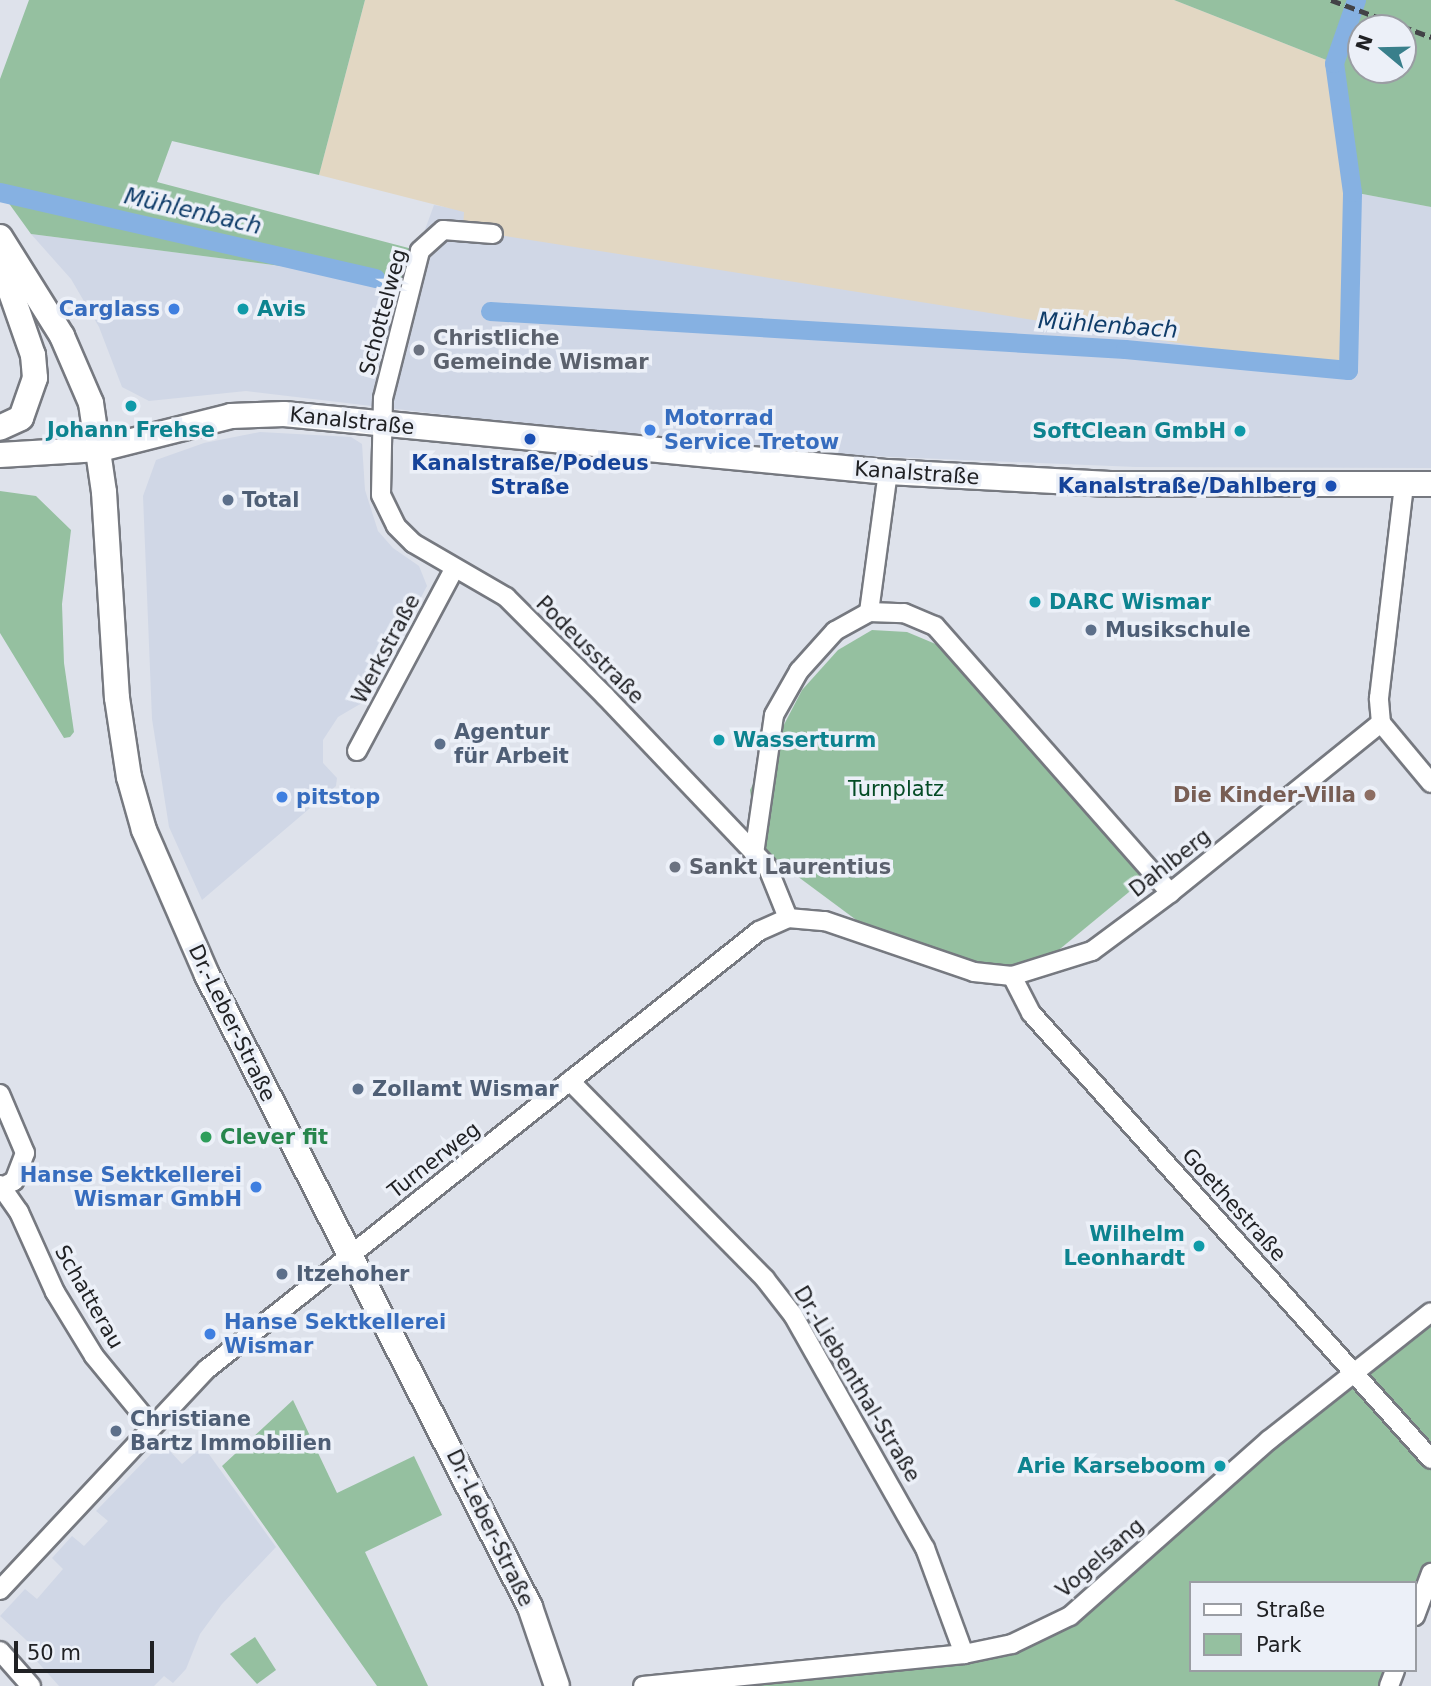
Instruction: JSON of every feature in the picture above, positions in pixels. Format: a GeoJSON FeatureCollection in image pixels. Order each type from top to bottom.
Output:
{"type":"FeatureCollection","features":[{"type":"Feature","properties":{"kind":"main road","name":"Dr.-Leber-Straße"},"geometry":{"type":"LineString","coordinates":[[0,237],[80,370],[100,449],[116,686],[135,804],[207,975],[530,1607],[557,1686]]}},
{"type":"Feature","properties":{"kind":"main road"},"geometry":{"type":"LineString","coordinates":[[0,261],[33,355],[35,378],[33,394],[22,418],[0,428]]}},
{"type":"Feature","properties":{"kind":"main road","name":"Kanalstraße"},"geometry":{"type":"LineString","coordinates":[[100,449],[232,416],[284,414],[888,472],[1110,484],[1431,484]]}},
{"type":"Feature","properties":{"kind":"main road"},"geometry":{"type":"LineString","coordinates":[[0,455],[100,449]]}},
{"type":"Feature","properties":{"kind":"street","name":"Schottelweg"},"geometry":{"type":"LineString","coordinates":[[382,422],[383,398],[420,251],[443,230],[493,234]]}},
{"type":"Feature","properties":{"kind":"street","name":"Podeusstraße"},"geometry":{"type":"LineString","coordinates":[[382,422],[382,495],[396,526],[413,543],[506,597],[766,866],[788,918]]}},
{"type":"Feature","properties":{"kind":"street"},"geometry":{"type":"LineString","coordinates":[[869,612],[888,472]]}},
{"type":"Feature","properties":{"kind":"street"},"geometry":{"type":"LineString","coordinates":[[1404,484],[1379,698],[1381,723],[1431,783]]}},
{"type":"Feature","properties":{"kind":"street","name":"Werkstraße"},"geometry":{"type":"LineString","coordinates":[[357,751],[454,569]]}},
{"type":"Feature","properties":{"kind":"street"},"geometry":{"type":"LineString","coordinates":[[754,854],[774,715],[799,671],[835,631],[869,612],[904,613],[936,626],[1170,893]]}},
{"type":"Feature","properties":{"kind":"street","name":"Dahlberg"},"geometry":{"type":"LineString","coordinates":[[1012,976],[1092,951],[1170,893],[1381,723]]}},
{"type":"Feature","properties":{"kind":"street"},"geometry":{"type":"LineString","coordinates":[[788,918],[825,921],[974,972],[1012,976]]}},
{"type":"Feature","properties":{"kind":"street","name":"Turnerweg"},"geometry":{"type":"LineString","coordinates":[[0,1590],[150,1424],[244,1337],[759,930],[788,918]]}},
{"type":"Feature","properties":{"kind":"street","name":"Goethestraße"},"geometry":{"type":"LineString","coordinates":[[1012,976],[1031,1013],[1431,1459]]}},
{"type":"Feature","properties":{"kind":"street","name":"Dr.-Liebenthal-Straße"},"geometry":{"type":"LineString","coordinates":[[570,1081],[765,1279],[793,1315],[925,1548],[964,1654]]}},
{"type":"Feature","properties":{"kind":"street"},"geometry":{"type":"LineString","coordinates":[[0,1094],[25,1153],[14,1181],[1,1186]]}},
{"type":"Feature","properties":{"kind":"street","name":"Schatterau"},"geometry":{"type":"LineString","coordinates":[[1,1186],[19,1212],[55,1292],[93,1356],[150,1424]]}},
{"type":"Feature","properties":{"kind":"street","name":"Vogelsang"},"geometry":{"type":"LineString","coordinates":[[643,1686],[964,1654],[1012,1644],[1070,1616],[1269,1440],[1356,1375],[1431,1312]]}},
{"type":"Feature","properties":{"kind":"street"},"geometry":{"type":"LineString","coordinates":[[1417,1611],[1431,1573]]}},
{"type":"Feature","properties":{"kind":"street"},"geometry":{"type":"LineString","coordinates":[[0,1651],[31,1686]]}},
{"type":"Feature","properties":{"kind":"shaded area"},"geometry":{"type":"Polygon","coordinates":[[[365,0],[1174,0],[1334,63],[1352,192],[1348,370],[463,229],[464,212],[319,175],[365,0]]]}},
{"type":"Feature","properties":{"kind":"shaded area"},"geometry":{"type":"Polygon","coordinates":[[[1352,192],[1431,207],[1431,468],[1136,467],[748,451],[246,391],[149,401],[122,387],[99,327],[71,279],[31,234],[375,278],[404,287],[434,205],[1348,370],[1352,192]]]}},
{"type":"Feature","properties":{"kind":"shaded area"},"geometry":{"type":"Polygon","coordinates":[[[260,432],[351,437],[362,444],[365,490],[378,531],[393,548],[419,566],[427,586],[367,700],[338,717],[323,740],[323,763],[337,778],[336,786],[202,900],[169,827],[152,719],[143,496],[156,460],[204,443],[260,432]]]}},
{"type":"Feature","properties":{"kind":"shaded area"},"geometry":{"type":"Polygon","coordinates":[[[203,1446],[276,1547],[222,1604],[200,1634],[186,1669],[173,1683],[164,1676],[154,1686],[59,1686],[34,1658],[37,1650],[0,1616],[25,1589],[37,1599],[63,1569],[52,1558],[72,1536],[84,1546],[108,1521],[96,1511],[152,1453],[164,1453],[167,1448],[182,1464],[203,1446]]]}},
{"type":"Feature","properties":{"kind":"green space"},"geometry":{"type":"Polygon","coordinates":[[[29,0],[365,0],[319,175],[172,141],[157,182],[420,251],[404,287],[375,278],[31,234],[0,191],[0,79],[29,0]]]}},
{"type":"Feature","properties":{"kind":"green space"},"geometry":{"type":"Polygon","coordinates":[[[1174,0],[1431,0],[1431,207],[1352,192],[1334,63],[1174,0]]]}},
{"type":"Feature","properties":{"kind":"green space"},"geometry":{"type":"Polygon","coordinates":[[[0,491],[36,496],[71,530],[62,604],[64,663],[74,732],[70,737],[64,738],[0,633],[0,491]]]}},
{"type":"Feature","properties":{"kind":"green space","name":"Turnplatz"},"geometry":{"type":"Polygon","coordinates":[[[872,630],[907,632],[938,645],[1146,878],[1032,972],[978,966],[863,925],[758,847],[750,790],[802,690],[838,650],[872,630]]]}},
{"type":"Feature","properties":{"kind":"green space"},"geometry":{"type":"Polygon","coordinates":[[[1431,1312],[1431,1573],[1417,1611],[1417,1581],[1190,1581],[1190,1672],[1394,1672],[1389,1686],[715,1686],[964,1654],[1070,1616],[1431,1312]]]}},
{"type":"Feature","properties":{"kind":"green space"},"geometry":{"type":"Polygon","coordinates":[[[293,1400],[337,1493],[414,1456],[442,1515],[365,1552],[428,1686],[377,1686],[222,1466],[293,1400]]]}},
{"type":"Feature","properties":{"kind":"green space"},"geometry":{"type":"Polygon","coordinates":[[[255,1637],[276,1670],[257,1684],[230,1654],[255,1637]]]}},
{"type":"Feature","properties":{"kind":"waterway","name":"Mühlenbach"},"geometry":{"type":"LineString","coordinates":[[490,311],[1125,349],[1348,370],[1352,192],[1334,63],[1356,0]]}},
{"type":"Feature","properties":{"kind":"waterway","name":"Mühlenbach"},"geometry":{"type":"LineString","coordinates":[[0,192],[375,278]]}},
{"type":"Feature","properties":{"kind":"railway"},"geometry":{"type":"LineString","coordinates":[[1331,0],[1431,37]]}},
{"type":"Feature","properties":{"kind":"place","name":"Carglass"},"geometry":{"type":"Point","coordinates":[174,309]}},
{"type":"Feature","properties":{"kind":"place","name":"Avis"},"geometry":{"type":"Point","coordinates":[243,309]}},
{"type":"Feature","properties":{"kind":"place","name":"Christliche Gemeinde Wismar"},"geometry":{"type":"Point","coordinates":[419,350]}},
{"type":"Feature","properties":{"kind":"place","name":"Johann Frehse"},"geometry":{"type":"Point","coordinates":[131,406]}},
{"type":"Feature","properties":{"kind":"place","name":"Motorrad Service Tretow"},"geometry":{"type":"Point","coordinates":[650,430]}},
{"type":"Feature","properties":{"kind":"place","name":"SoftClean GmbH"},"geometry":{"type":"Point","coordinates":[1240,431]}},
{"type":"Feature","properties":{"kind":"place","name":"Kanalstraße/Podeus Straße"},"geometry":{"type":"Point","coordinates":[530,439]}},
{"type":"Feature","properties":{"kind":"place","name":"Kanalstraße/Dahlberg"},"geometry":{"type":"Point","coordinates":[1331,486]}},
{"type":"Feature","properties":{"kind":"place","name":"Total"},"geometry":{"type":"Point","coordinates":[228,500]}},
{"type":"Feature","properties":{"kind":"place","name":"DARC Wismar"},"geometry":{"type":"Point","coordinates":[1035,602]}},
{"type":"Feature","properties":{"kind":"place","name":"Musikschule"},"geometry":{"type":"Point","coordinates":[1091,630]}},
{"type":"Feature","properties":{"kind":"place","name":"Wasserturm"},"geometry":{"type":"Point","coordinates":[719,740]}},
{"type":"Feature","properties":{"kind":"place","name":"Agentur für Arbeit"},"geometry":{"type":"Point","coordinates":[440,744]}},
{"type":"Feature","properties":{"kind":"place","name":"Die Kinder-Villa"},"geometry":{"type":"Point","coordinates":[1370,795]}},
{"type":"Feature","properties":{"kind":"place","name":"pitstop"},"geometry":{"type":"Point","coordinates":[282,797]}},
{"type":"Feature","properties":{"kind":"place","name":"Sankt Laurentius"},"geometry":{"type":"Point","coordinates":[675,867]}},
{"type":"Feature","properties":{"kind":"place","name":"Zollamt Wismar"},"geometry":{"type":"Point","coordinates":[358,1089]}},
{"type":"Feature","properties":{"kind":"place","name":"Clever fit"},"geometry":{"type":"Point","coordinates":[206,1137]}},
{"type":"Feature","properties":{"kind":"place","name":"Hanse Sektkellerei Wismar GmbH"},"geometry":{"type":"Point","coordinates":[256,1187]}},
{"type":"Feature","properties":{"kind":"place","name":"Wilhelm Leonhardt"},"geometry":{"type":"Point","coordinates":[1199,1246]}},
{"type":"Feature","properties":{"kind":"place","name":"Itzehoher"},"geometry":{"type":"Point","coordinates":[282,1274]}},
{"type":"Feature","properties":{"kind":"place","name":"Hanse Sektkellerei Wismar"},"geometry":{"type":"Point","coordinates":[210,1334]}},
{"type":"Feature","properties":{"kind":"place","name":"Christiane Bartz Immobilien"},"geometry":{"type":"Point","coordinates":[116,1431]}},
{"type":"Feature","properties":{"kind":"place","name":"Arie Karseboom"},"geometry":{"type":"Point","coordinates":[1220,1466]}}]}
